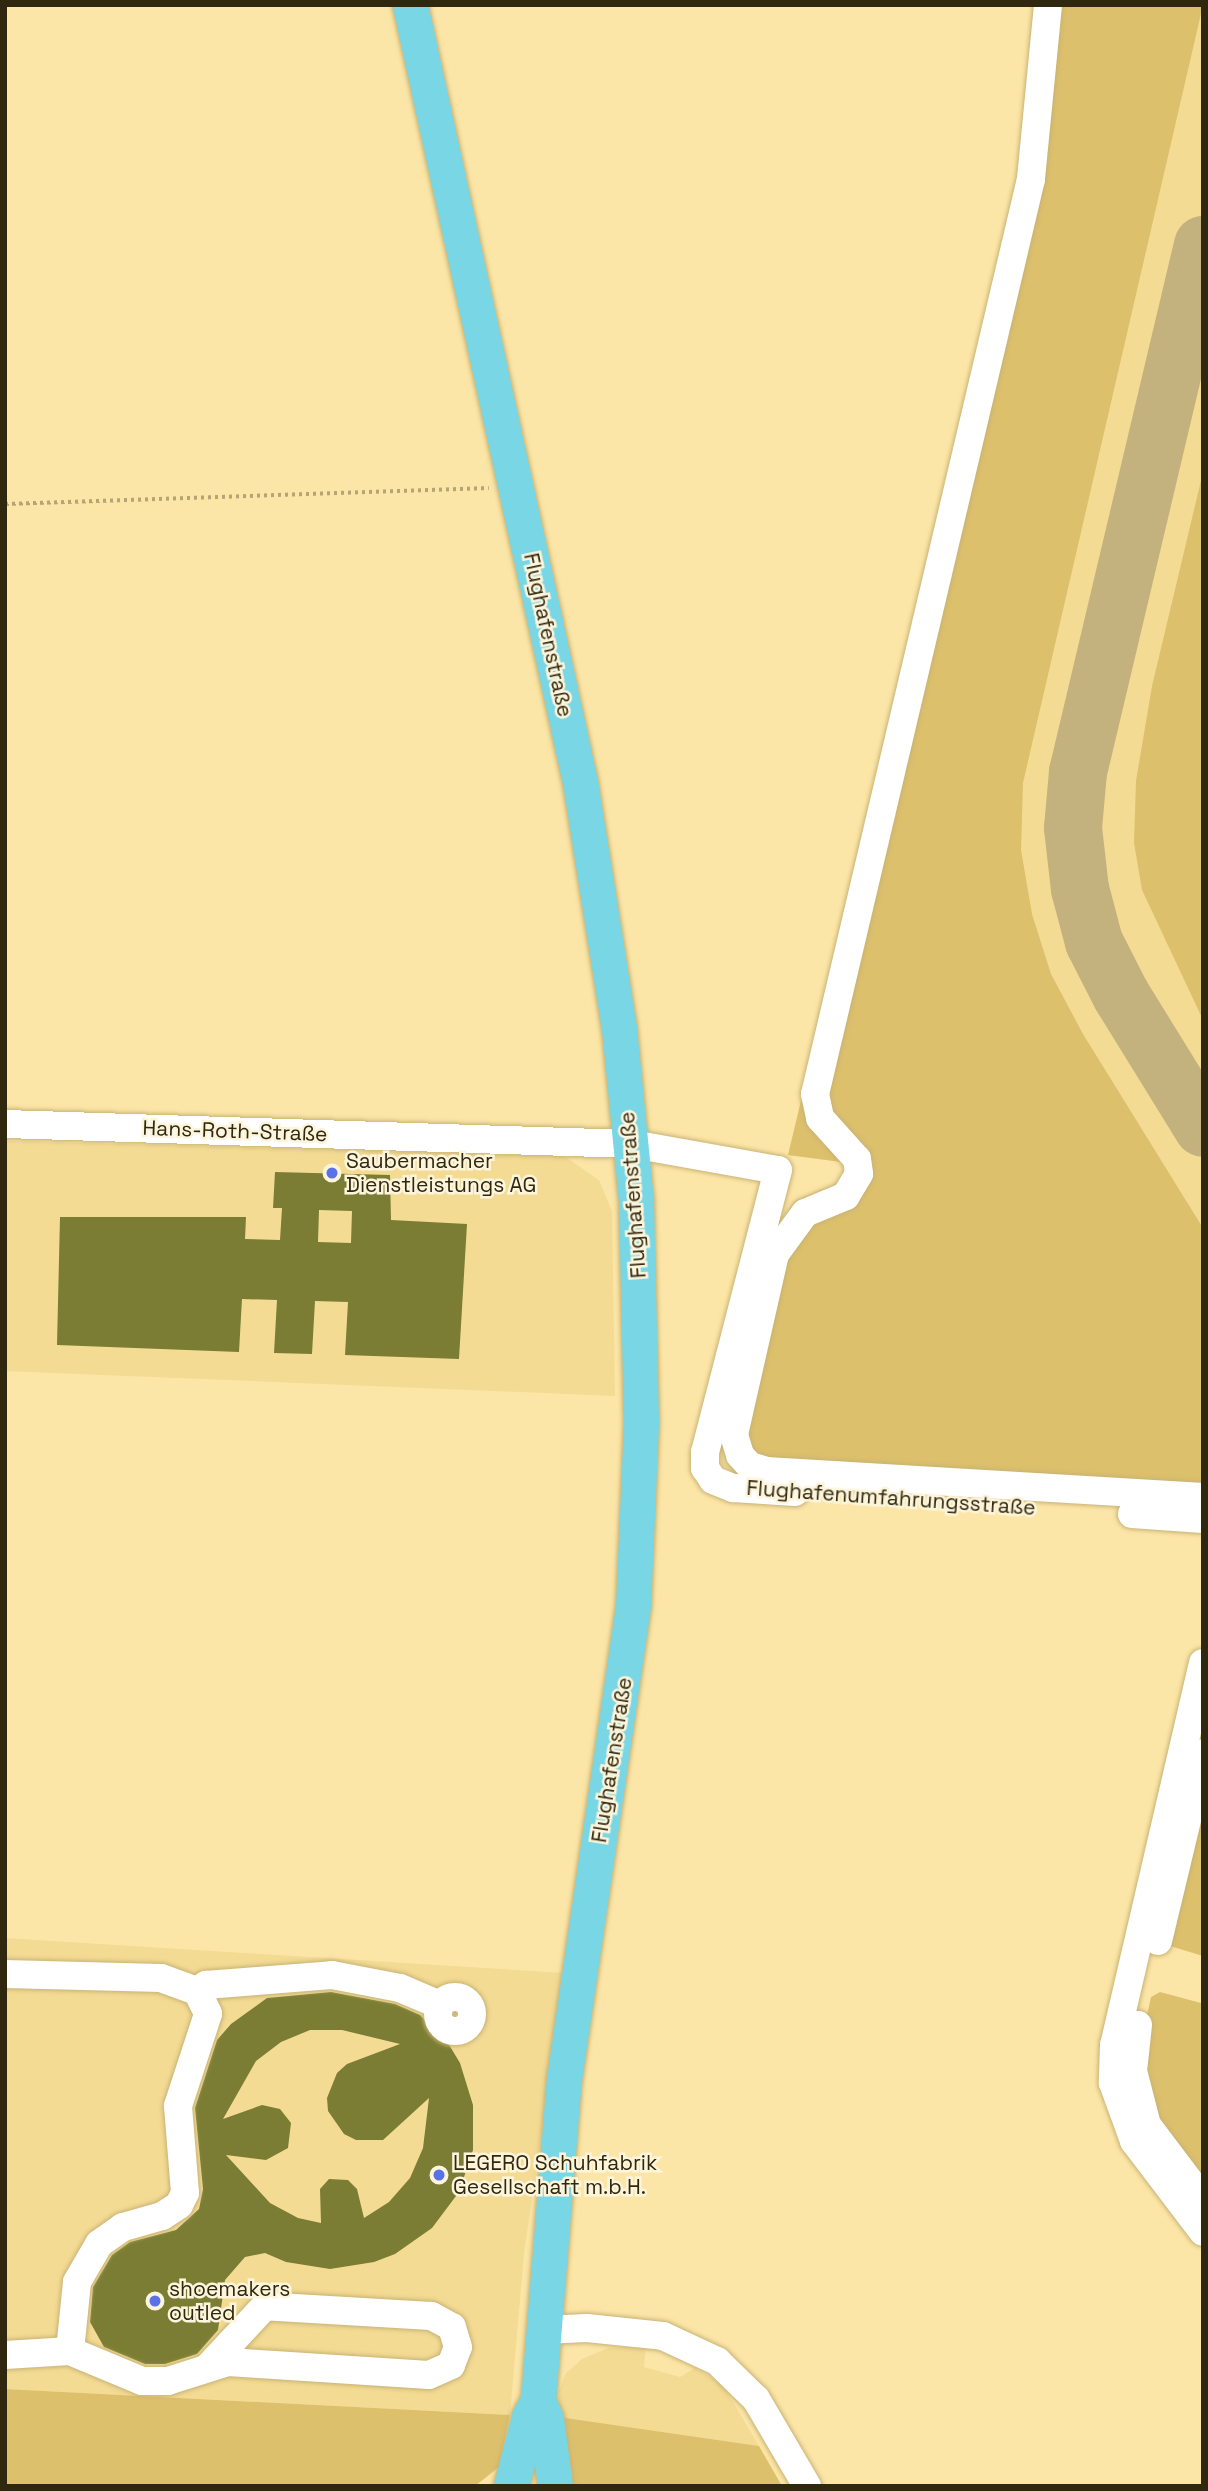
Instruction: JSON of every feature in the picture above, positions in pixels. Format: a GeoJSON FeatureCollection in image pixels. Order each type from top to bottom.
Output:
{"type":"FeatureCollection","features":[{"type":"Feature","properties":{"kind":"main road","name":"Flughafenstraße"},"geometry":{"type":"LineString","coordinates":[[410,5],[595,868],[632,1144],[641,1347],[637,1566],[621,1710],[564,2077],[538,2400],[529,2417],[511,2486]]}},
{"type":"Feature","properties":{"kind":"main road","name":"Flughafenstraße"},"geometry":{"type":"LineString","coordinates":[[538,2400],[546,2419],[555,2486]]}},
{"type":"Feature","properties":{"kind":"main road"},"geometry":{"type":"LineString","coordinates":[[520,2486],[536,2486]]}},
{"type":"Feature","properties":{"kind":"street"},"geometry":{"type":"LineString","coordinates":[[1048,5],[1031,179],[815,1094],[820,1118],[857,1159],[846,1196],[805,1213],[775,1254],[734,1435],[740,1455],[750,1466],[779,1472],[1203,1497]]}},
{"type":"Feature","properties":{"kind":"street","name":"Hans-Roth-Straße"},"geometry":{"type":"LineString","coordinates":[[5,1124],[632,1144]]}},
{"type":"Feature","properties":{"kind":"street","name":"Flughafenumfahrungsstraße"},"geometry":{"type":"LineString","coordinates":[[632,1144],[778,1170],[705,1452],[705,1468],[713,1480],[733,1488],[1203,1519]]}},
{"type":"Feature","properties":{"kind":"street"},"geometry":{"type":"LineString","coordinates":[[1203,1663],[1114,2045],[1113,2083],[1134,2141],[1203,2232]]}},
{"type":"Feature","properties":{"kind":"street"},"geometry":{"type":"LineString","coordinates":[[1203,1753],[1133,2046],[1138,2102],[1147,2125],[1203,2199]]}},
{"type":"Feature","properties":{"kind":"street"},"geometry":{"type":"LineString","coordinates":[[5,1974],[161,1978],[197,1991],[208,2014],[178,2106],[185,2193],[179,2205],[162,2216],[123,2227],[99,2244],[77,2282],[70,2351]]}},
{"type":"Feature","properties":{"kind":"street"},"geometry":{"type":"LineString","coordinates":[[197,1991],[206,1985],[332,1975],[400,1988],[440,2005]]}},
{"type":"Feature","properties":{"kind":"street"},"geometry":{"type":"LineString","coordinates":[[5,2355],[70,2351],[142,2381],[168,2381],[210,2365],[228,2362],[429,2375],[451,2365],[458,2347],[453,2327],[431,2316],[265,2306],[210,2365]]}},
{"type":"Feature","properties":{"kind":"street"},"geometry":{"type":"LineString","coordinates":[[543,2330],[587,2328],[663,2336],[717,2361],[756,2399],[807,2486]]}},
{"type":"Feature","properties":{"kind":"path"},"geometry":{"type":"LineString","coordinates":[[5,504],[515,487]]}},
{"type":"Feature","properties":{"kind":"shaded area"},"geometry":{"type":"Polygon","coordinates":[[[1054,5],[1203,5],[1023,783],[1021,850],[1032,914],[1051,974],[1083,1034],[1203,1228],[1203,1490],[760,1463],[742,1435],[772,1286],[800,1228],[855,1199],[825,1105],[1017,260],[1054,5]]]}},
{"type":"Feature","properties":{"kind":"shaded area"},"geometry":{"type":"Polygon","coordinates":[[[1203,5],[1203,1506],[750,1480],[721,1464],[720,1449],[772,1238],[794,1201],[846,1179],[849,1163],[788,1155],[1021,181],[1203,5]]]}},
{"type":"Feature","properties":{"kind":"shaded area"},"geometry":{"type":"Polygon","coordinates":[[[1203,472],[1203,1020],[1142,890],[1134,843],[1136,781],[1152,686],[1203,472]]]}},
{"type":"Feature","properties":{"kind":"shaded area"},"geometry":{"type":"Polygon","coordinates":[[[801,1101],[807,1101],[849,1163],[788,1155],[801,1101]]]}},
{"type":"Feature","properties":{"kind":"shaded area"},"geometry":{"type":"Polygon","coordinates":[[[5,1141],[564,1156],[599,1180],[612,1211],[615,1396],[5,1371],[5,1141]]]}},
{"type":"Feature","properties":{"kind":"shaded area"},"geometry":{"type":"Polygon","coordinates":[[[1203,1781],[1203,1956],[1170,1946],[1203,1781]]]}},
{"type":"Feature","properties":{"kind":"shaded area"},"geometry":{"type":"Polygon","coordinates":[[[5,1938],[564,1973],[524,2254],[510,2415],[5,2389],[5,1938]]]}},
{"type":"Feature","properties":{"kind":"shaded area"},"geometry":{"type":"Polygon","coordinates":[[[1160,1992],[1201,2003],[1203,1997],[1203,2191],[1155,2129],[1139,2051],[1151,1997],[1160,1992]]]}},
{"type":"Feature","properties":{"kind":"shaded area"},"geometry":{"type":"Polygon","coordinates":[[[646,2347],[644,2367],[680,2377],[695,2368],[723,2385],[759,2446],[559,2417],[559,2390],[566,2373],[582,2359],[608,2348],[646,2347]]]}},
{"type":"Feature","properties":{"kind":"shaded area"},"geometry":{"type":"Polygon","coordinates":[[[5,2389],[510,2415],[499,2467],[475,2486],[5,2486],[5,2389]]]}},
{"type":"Feature","properties":{"kind":"shaded area"},"geometry":{"type":"Polygon","coordinates":[[[559,2417],[759,2446],[782,2486],[574,2486],[562,2461],[559,2417]]]}},
{"type":"Feature","properties":{"kind":"building"},"geometry":{"type":"Polygon","coordinates":[[[275,1172],[390,1175],[391,1220],[467,1224],[459,1359],[345,1355],[348,1302],[315,1301],[312,1354],[274,1353],[277,1300],[242,1299],[239,1352],[57,1345],[60,1217],[246,1217],[245,1239],[280,1240],[282,1208],[273,1208],[275,1172]],[[319,1210],[318,1242],[351,1243],[352,1211],[319,1210]]]}},
{"type":"Feature","properties":{"kind":"building","name":"LEGERO Schuhfabrik Gesellschaft m.b.H."},"geometry":{"type":"Polygon","coordinates":[[[331,1992],[395,2004],[420,2015],[448,2043],[460,2063],[473,2105],[473,2150],[459,2192],[432,2228],[395,2254],[374,2262],[330,2269],[286,2262],[265,2253],[245,2257],[225,2280],[218,2330],[197,2354],[165,2364],[145,2364],[104,2347],[90,2322],[93,2287],[112,2255],[130,2242],[176,2230],[199,2209],[203,2189],[195,2108],[217,2040],[231,2024],[267,1998],[331,1992]],[[310,2030],[281,2042],[256,2061],[223,2119],[262,2105],[280,2109],[291,2123],[288,2148],[266,2160],[226,2155],[270,2203],[298,2218],[321,2223],[320,2189],[329,2179],[348,2180],[357,2189],[364,2218],[389,2202],[410,2178],[423,2148],[429,2098],[383,2140],[356,2140],[344,2134],[328,2111],[327,2098],[337,2073],[347,2064],[400,2044],[342,2030],[310,2030]]]}},
{"type":"Feature","properties":{"kind":"taxiway"},"geometry":{"type":"LineString","coordinates":[[1203,245],[1078,772],[1073,828],[1080,889],[1094,942],[1121,995],[1203,1128]]}},
{"type":"Feature","properties":{"kind":"place","name":"Saubermacher Dienstleistungs AG"},"geometry":{"type":"Point","coordinates":[332,1173]}},
{"type":"Feature","properties":{"kind":"place","name":"LEGERO Schuhfabrik Gesellschaft m.b.H."},"geometry":{"type":"Point","coordinates":[439,2175]}},
{"type":"Feature","properties":{"kind":"place","name":"shoemakers outled"},"geometry":{"type":"Point","coordinates":[155,2301]}}]}
